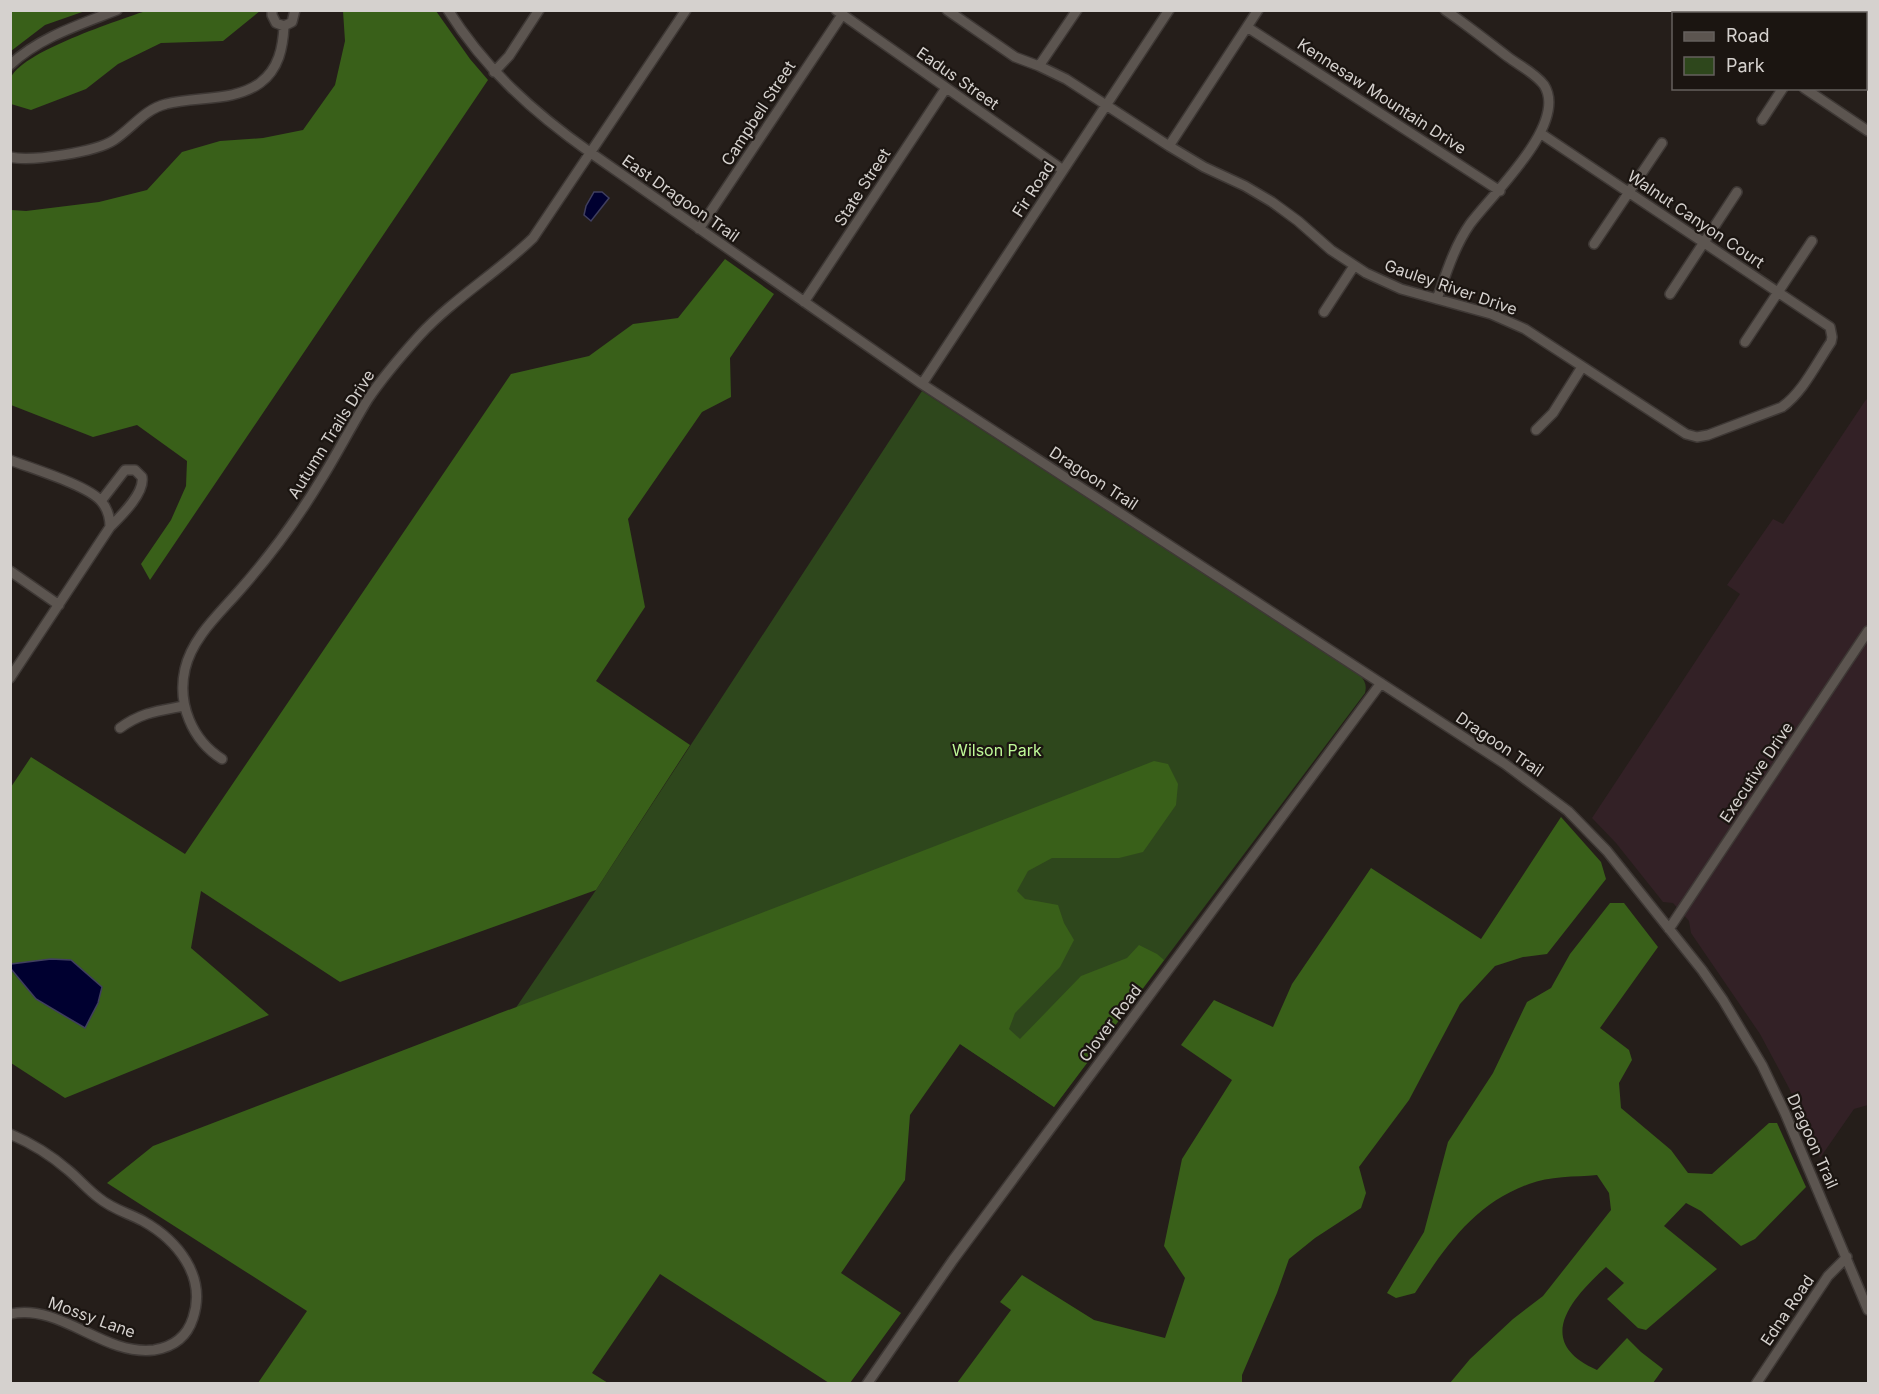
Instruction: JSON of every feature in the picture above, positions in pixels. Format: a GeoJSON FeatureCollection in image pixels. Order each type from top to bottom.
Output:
{"type":"FeatureCollection","features":[{"type":"Feature","properties":{"kind":"street"},"geometry":{"type":"LineString","coordinates":[[10,65],[48,38],[117,10]]}},
{"type":"Feature","properties":{"kind":"street"},"geometry":{"type":"LineString","coordinates":[[272,10],[273,20],[284,26],[292,22],[296,14],[295,10]]}},
{"type":"Feature","properties":{"kind":"street","name":"East Dragoon Trail"},"geometry":{"type":"LineString","coordinates":[[448,10],[494,72],[538,114],[922,384]]}},
{"type":"Feature","properties":{"kind":"street"},"geometry":{"type":"LineString","coordinates":[[494,72],[509,56],[539,10]]}},
{"type":"Feature","properties":{"kind":"street","name":"Autumn Trails Drive"},"geometry":{"type":"LineString","coordinates":[[222,759],[203,744],[188,719],[184,706],[185,668],[198,641],[266,559],[298,515],[379,383],[393,366],[435,319],[533,238],[686,10]]}},
{"type":"Feature","properties":{"kind":"street"},"geometry":{"type":"LineString","coordinates":[[1039,66],[1077,10]]}},
{"type":"Feature","properties":{"kind":"street","name":"Fir Road"},"geometry":{"type":"LineString","coordinates":[[922,384],[1169,10]]}},
{"type":"Feature","properties":{"kind":"street"},"geometry":{"type":"LineString","coordinates":[[1169,146],[1258,10]]}},
{"type":"Feature","properties":{"kind":"street"},"geometry":{"type":"LineString","coordinates":[[1437,299],[1458,244],[1471,224],[1500,191],[1540,133],[1548,116],[1549,102],[1545,87],[1535,76],[1445,10]]}},
{"type":"Feature","properties":{"kind":"street","name":"Gauley River Drive"},"geometry":{"type":"LineString","coordinates":[[953,12],[1015,57],[1066,79],[1204,167],[1245,186],[1272,202],[1354,266],[1401,289],[1470,307],[1508,320],[1678,430],[1696,437]]}},
{"type":"Feature","properties":{"kind":"street","name":"Eadus Street"},"geometry":{"type":"LineString","coordinates":[[839,13],[1063,170]]}},
{"type":"Feature","properties":{"kind":"street","name":"Campbell Street"},"geometry":{"type":"LineString","coordinates":[[699,229],[839,13]]}},
{"type":"Feature","properties":{"kind":"street"},"geometry":{"type":"LineString","coordinates":[[10,157],[35,158],[96,148],[114,140],[156,107],[175,102],[234,94],[252,88],[269,75],[275,66],[284,43],[284,26]]}},
{"type":"Feature","properties":{"kind":"street","name":"Kennesaw Mountain Drive"},"geometry":{"type":"LineString","coordinates":[[1247,27],[1500,191]]}},
{"type":"Feature","properties":{"kind":"street","name":"State Street"},"geometry":{"type":"LineString","coordinates":[[804,302],[946,88]]}},
{"type":"Feature","properties":{"kind":"street"},"geometry":{"type":"LineString","coordinates":[[1762,120],[1783,90]]}},
{"type":"Feature","properties":{"kind":"street"},"geometry":{"type":"LineString","coordinates":[[1807,90],[1869,131]]}},
{"type":"Feature","properties":{"kind":"street","name":"Walnut Canyon Court"},"geometry":{"type":"LineString","coordinates":[[1540,133],[1825,323],[1832,332],[1831,342],[1798,392],[1782,408],[1696,437]]}},
{"type":"Feature","properties":{"kind":"street"},"geometry":{"type":"LineString","coordinates":[[1594,244],[1662,143]]}},
{"type":"Feature","properties":{"kind":"street"},"geometry":{"type":"LineString","coordinates":[[1670,294],[1737,192]]}},
{"type":"Feature","properties":{"kind":"street"},"geometry":{"type":"LineString","coordinates":[[1745,342],[1812,241]]}},
{"type":"Feature","properties":{"kind":"street"},"geometry":{"type":"LineString","coordinates":[[1324,312],[1354,266]]}},
{"type":"Feature","properties":{"kind":"street"},"geometry":{"type":"LineString","coordinates":[[1536,430],[1553,413],[1582,367]]}},
{"type":"Feature","properties":{"kind":"street","name":"Dragoon Trail"},"geometry":{"type":"LineString","coordinates":[[922,384],[1505,764],[1568,811],[1607,851],[1702,970],[1723,1000],[1762,1065],[1785,1113],[1869,1310]]}},
{"type":"Feature","properties":{"kind":"street"},"geometry":{"type":"LineString","coordinates":[[10,460],[83,489],[101,501],[110,517],[110,527]]}},
{"type":"Feature","properties":{"kind":"street"},"geometry":{"type":"LineString","coordinates":[[10,678],[110,527],[142,487],[142,477],[135,470],[125,470],[101,501]]}},
{"type":"Feature","properties":{"kind":"street"},"geometry":{"type":"LineString","coordinates":[[10,571],[59,605]]}},
{"type":"Feature","properties":{"kind":"street","name":"Executive Drive"},"geometry":{"type":"LineString","coordinates":[[1669,929],[1869,631]]}},
{"type":"Feature","properties":{"kind":"street","name":"Clover Road"},"geometry":{"type":"LineString","coordinates":[[867,1383],[960,1250],[1381,683]]}},
{"type":"Feature","properties":{"kind":"street"},"geometry":{"type":"LineString","coordinates":[[120,728],[146,713],[184,706]]}},
{"type":"Feature","properties":{"kind":"street","name":"Mossy Lane"},"geometry":{"type":"LineString","coordinates":[[10,1134],[43,1152],[67,1169],[99,1199],[142,1220],[174,1245],[182,1253],[190,1268],[195,1284],[196,1299],[194,1315],[184,1337],[174,1344],[154,1350],[114,1344],[46,1315],[31,1312],[10,1314]]}},
{"type":"Feature","properties":{"kind":"street","name":"Edna Road"},"geometry":{"type":"LineString","coordinates":[[1756,1383],[1828,1276],[1847,1257]]}},
{"type":"Feature","properties":{"kind":"shaded area"},"geometry":{"type":"Polygon","coordinates":[[[594,192],[602,192],[609,198],[591,221],[584,215],[594,192]]]}},
{"type":"Feature","properties":{"kind":"shaded area"},"geometry":{"type":"Polygon","coordinates":[[[1868,398],[1868,1105],[1854,1109],[1820,1158],[1789,1088],[1760,1034],[1691,933],[1689,921],[1673,903],[1663,902],[1616,843],[1592,818],[1740,594],[1727,585],[1773,519],[1783,524],[1868,398]]]}},
{"type":"Feature","properties":{"kind":"shaded area"},"geometry":{"type":"Polygon","coordinates":[[[51,959],[71,960],[102,987],[98,1003],[85,1028],[36,999],[11,969],[11,964],[51,959]]]}},
{"type":"Feature","properties":{"kind":"green space"},"geometry":{"type":"Polygon","coordinates":[[[11,10],[85,11],[45,25],[11,51],[11,10]]]}},
{"type":"Feature","properties":{"kind":"green space"},"geometry":{"type":"Polygon","coordinates":[[[148,10],[260,11],[223,41],[161,43],[118,64],[86,89],[31,110],[11,104],[10,80],[17,69],[31,59],[72,38],[148,10]]]}},
{"type":"Feature","properties":{"kind":"green space"},"geometry":{"type":"Polygon","coordinates":[[[343,11],[436,11],[488,80],[150,580],[141,564],[171,520],[186,486],[187,461],[137,425],[93,437],[11,405],[11,210],[26,211],[99,202],[147,190],[182,152],[220,141],[263,138],[303,130],[335,85],[345,41],[343,11]]]}},
{"type":"Feature","properties":{"kind":"green space"},"geometry":{"type":"Polygon","coordinates":[[[725,259],[774,294],[730,358],[731,397],[702,412],[628,519],[645,607],[596,681],[690,745],[596,890],[340,982],[201,891],[191,948],[269,1015],[65,1098],[11,1063],[10,969],[36,999],[86,1028],[51,959],[11,964],[11,787],[31,757],[185,854],[511,374],[589,356],[633,324],[678,318],[725,259]]]}},
{"type":"Feature","properties":{"kind":"green space","name":"Wilson Park"},"geometry":{"type":"Polygon","coordinates":[[[922,391],[1360,675],[1365,683],[1365,693],[1054,1107],[960,1044],[496,1037],[596,890],[922,391]]]}},
{"type":"Feature","properties":{"kind":"green space"},"geometry":{"type":"Polygon","coordinates":[[[1154,761],[1168,764],[1178,784],[1176,805],[1143,852],[1119,858],[1052,858],[1028,871],[1017,891],[1025,899],[1058,905],[1064,923],[1074,940],[1060,967],[1015,1013],[1009,1029],[1020,1039],[1081,976],[1127,958],[1139,945],[1164,960],[1054,1107],[960,1044],[910,1115],[905,1180],[841,1273],[901,1313],[850,1383],[829,1383],[660,1274],[592,1373],[608,1383],[258,1383],[307,1311],[107,1183],[153,1146],[1154,761]]]}},
{"type":"Feature","properties":{"kind":"green space"},"geometry":{"type":"Polygon","coordinates":[[[1561,817],[1601,862],[1606,879],[1547,954],[1523,957],[1495,966],[1460,1004],[1409,1100],[1359,1167],[1366,1193],[1361,1208],[1315,1238],[1289,1259],[1242,1375],[1242,1383],[957,1383],[1011,1310],[1000,1302],[1022,1275],[1094,1320],[1165,1338],[1185,1278],[1164,1246],[1182,1159],[1232,1080],[1181,1045],[1214,1000],[1273,1027],[1292,984],[1371,868],[1481,939],[1561,817]]]}},
{"type":"Feature","properties":{"kind":"green space"},"geometry":{"type":"Polygon","coordinates":[[[1610,903],[1624,903],[1658,947],[1600,1028],[1629,1050],[1632,1060],[1619,1083],[1621,1108],[1671,1150],[1688,1173],[1712,1174],[1769,1123],[1777,1123],[1806,1187],[1755,1239],[1741,1246],[1701,1211],[1686,1203],[1664,1226],[1717,1269],[1646,1330],[1638,1328],[1607,1299],[1624,1283],[1606,1267],[1581,1293],[1564,1320],[1562,1334],[1566,1347],[1578,1359],[1597,1370],[1627,1338],[1663,1369],[1653,1383],[1450,1383],[1470,1359],[1513,1319],[1543,1296],[1611,1210],[1609,1193],[1597,1175],[1537,1181],[1510,1192],[1477,1215],[1450,1243],[1415,1293],[1396,1298],[1387,1293],[1424,1232],[1448,1142],[1493,1073],[1527,1002],[1551,988],[1570,954],[1610,903]]]}}]}
